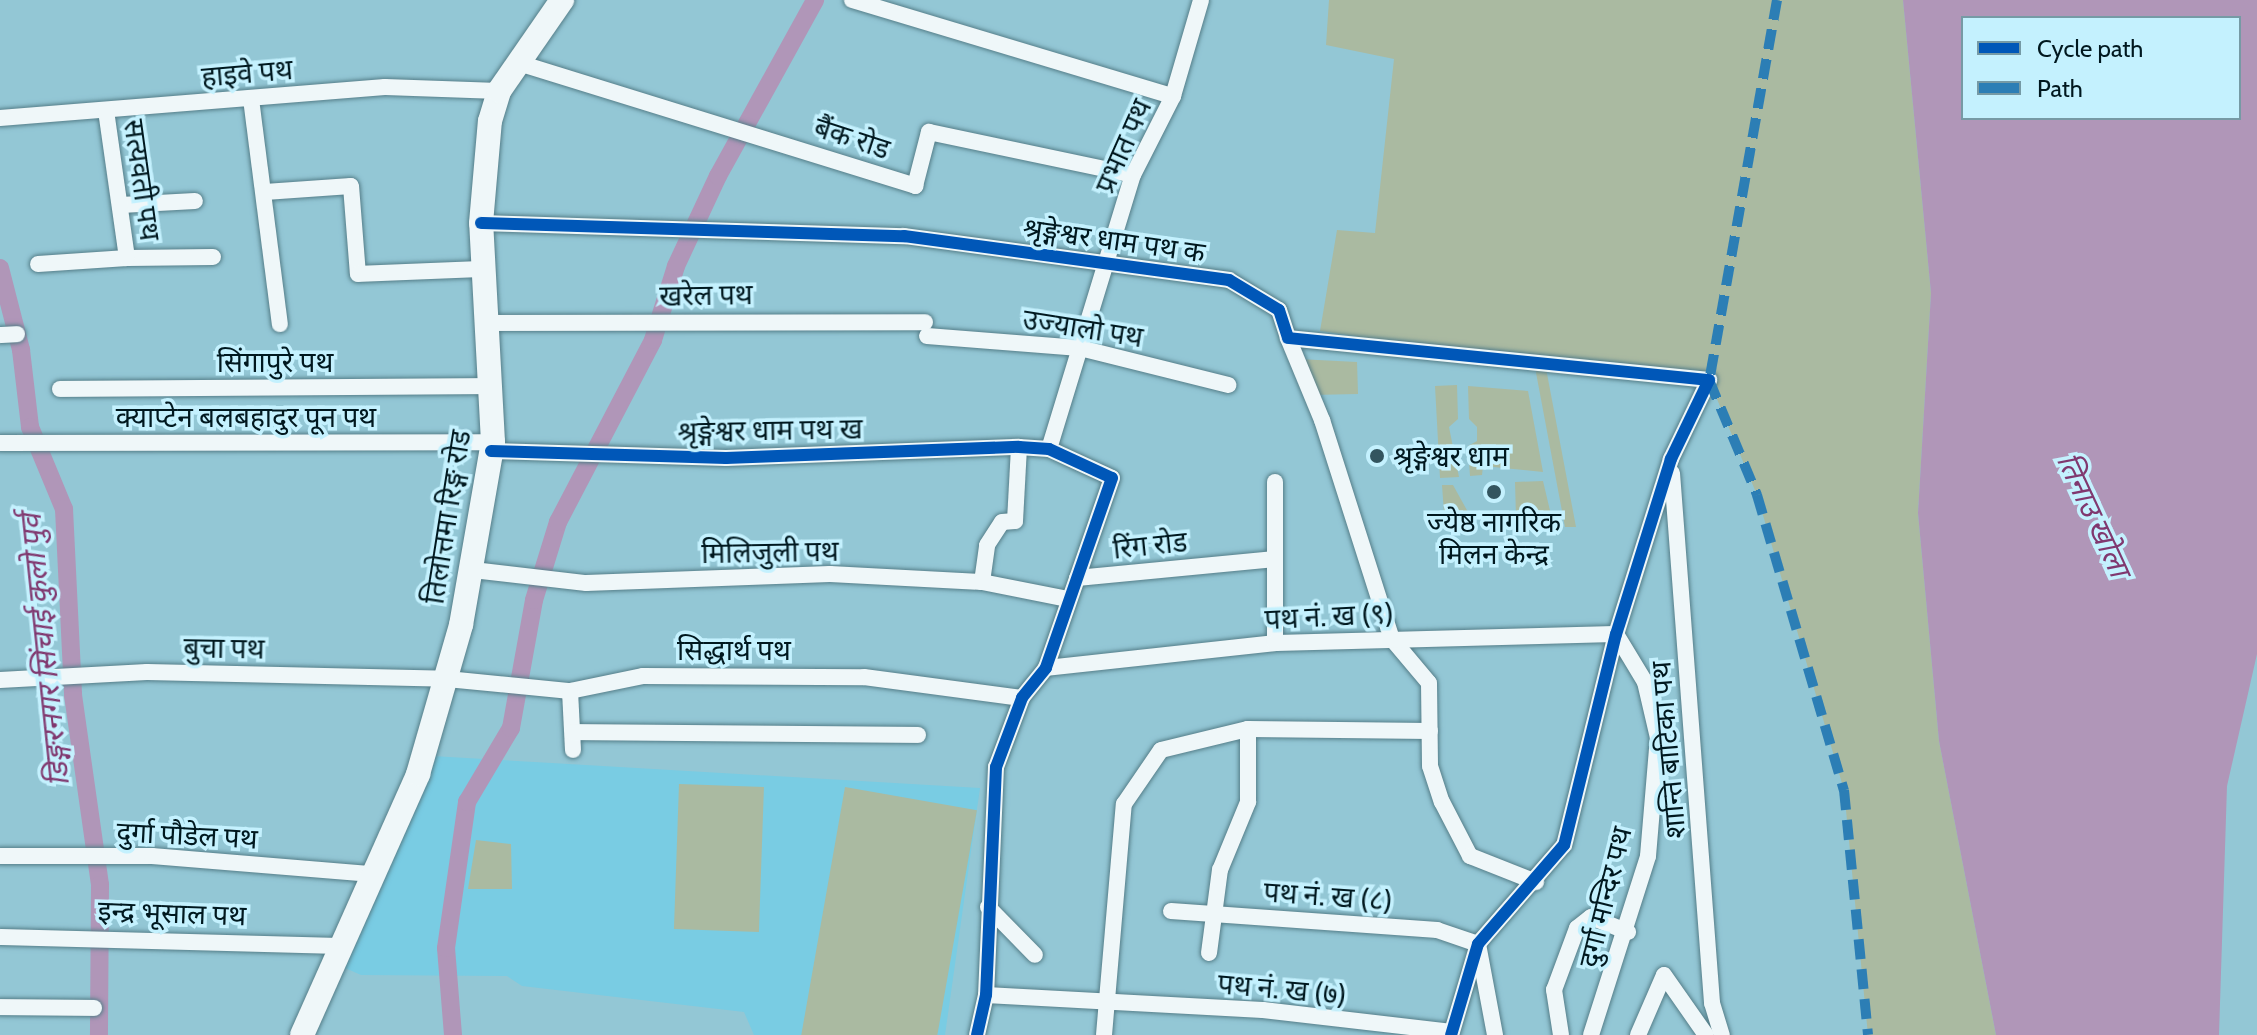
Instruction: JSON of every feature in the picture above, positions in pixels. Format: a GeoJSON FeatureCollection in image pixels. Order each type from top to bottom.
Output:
{"type":"FeatureCollection","features":[{"type":"Feature","properties":{"kind":"street"},"geometry":{"type":"LineString","coordinates":[[499,91],[522,64],[562,0]]}},
{"type":"Feature","properties":{"kind":"street"},"geometry":{"type":"LineString","coordinates":[[852,0],[1173,96]]}},
{"type":"Feature","properties":{"kind":"street","name":"प्रभात पथ"},"geometry":{"type":"LineString","coordinates":[[1049,449],[1133,175],[1173,96],[1201,0]]}},
{"type":"Feature","properties":{"kind":"street","name":"बैंक रोड"},"geometry":{"type":"LineString","coordinates":[[522,64],[915,186],[929,132],[1133,175]]}},
{"type":"Feature","properties":{"kind":"street","name":"हाइवे पथ"},"geometry":{"type":"LineString","coordinates":[[0,118],[385,87],[499,91]]}},
{"type":"Feature","properties":{"kind":"street","name":"तिलोत्तमा रिङ्ग रोड"},"geometry":{"type":"LineString","coordinates":[[302,1035],[418,774],[447,679],[473,570],[492,447],[481,223],[499,91]]}},
{"type":"Feature","properties":{"kind":"street"},"geometry":{"type":"LineString","coordinates":[[251,99],[280,324]]}},
{"type":"Feature","properties":{"kind":"street","name":"सत्यवती पथ"},"geometry":{"type":"LineString","coordinates":[[106,110],[127,258]]}},
{"type":"Feature","properties":{"kind":"street"},"geometry":{"type":"LineString","coordinates":[[265,192],[351,186],[358,274],[485,269]]}},
{"type":"Feature","properties":{"kind":"street"},"geometry":{"type":"LineString","coordinates":[[121,205],[195,201]]}},
{"type":"Feature","properties":{"kind":"street","name":"श्रृङ्गेश्वर धाम पथ क"},"geometry":{"type":"LineString","coordinates":[[481,223],[904,236],[1108,263],[1256,290],[1279,310],[1322,420],[1392,639]]}},
{"type":"Feature","properties":{"kind":"street","name":"सत्यवती पथ"},"geometry":{"type":"LineString","coordinates":[[38,264],[127,258],[213,257]]}},
{"type":"Feature","properties":{"kind":"street","name":"खरेल पथ"},"geometry":{"type":"LineString","coordinates":[[487,323],[659,322],[926,329]]}},
{"type":"Feature","properties":{"kind":"street","name":"उज्यालो पथ"},"geometry":{"type":"LineString","coordinates":[[926,329],[1080,348],[1228,385]]}},
{"type":"Feature","properties":{"kind":"street"},"geometry":{"type":"LineString","coordinates":[[1288,338],[1709,380],[1671,459],[1616,634],[1564,845],[1536,882],[1478,944],[1452,1033]]}},
{"type":"Feature","properties":{"kind":"street","name":"सिंगापुरे पथ"},"geometry":{"type":"LineString","coordinates":[[60,389],[491,386]]}},
{"type":"Feature","properties":{"kind":"street","name":"क्याप्टेन बलबहादुर पून पथ"},"geometry":{"type":"LineString","coordinates":[[0,443],[492,447]]}},
{"type":"Feature","properties":{"kind":"street","name":"श्रृङ्गेश्वर धाम पथ ख"},"geometry":{"type":"LineString","coordinates":[[492,447],[726,458],[1019,447],[1049,449]]}},
{"type":"Feature","properties":{"kind":"street"},"geometry":{"type":"LineString","coordinates":[[982,582],[987,545],[1002,522],[1015,521],[1019,447]]}},
{"type":"Feature","properties":{"kind":"street"},"geometry":{"type":"LineString","coordinates":[[1049,449],[1112,478],[1077,578]]}},
{"type":"Feature","properties":{"kind":"street","name":"शान्ति बाटिका पथ"},"geometry":{"type":"LineString","coordinates":[[1671,459],[1712,1003],[1722,1035]]}},
{"type":"Feature","properties":{"kind":"street"},"geometry":{"type":"LineString","coordinates":[[1275,482],[1275,643]]}},
{"type":"Feature","properties":{"kind":"street","name":"रिंग रोड"},"geometry":{"type":"LineString","coordinates":[[1046,668],[1077,578],[1275,559]]}},
{"type":"Feature","properties":{"kind":"street","name":"मिलिजुली पथ"},"geometry":{"type":"LineString","coordinates":[[473,570],[540,578],[830,574],[982,582],[1068,599]]}},
{"type":"Feature","properties":{"kind":"street","name":"पथ नं. ख (९)"},"geometry":{"type":"LineString","coordinates":[[1046,668],[1275,643],[1616,634]]}},
{"type":"Feature","properties":{"kind":"street","name":"दुर्गा मन्दिर पथ"},"geometry":{"type":"LineString","coordinates":[[1591,1035],[1628,932],[1648,856],[1658,738],[1645,682],[1616,634]]}},
{"type":"Feature","properties":{"kind":"street"},"geometry":{"type":"LineString","coordinates":[[1392,639],[1429,683],[1430,731],[1438,790],[1470,856],[1536,882]]}},
{"type":"Feature","properties":{"kind":"street"},"geometry":{"type":"LineString","coordinates":[[977,1035],[986,995],[996,767],[1022,698],[1046,668]]}},
{"type":"Feature","properties":{"kind":"street","name":"बुचा पथ"},"geometry":{"type":"LineString","coordinates":[[0,680],[73,676],[447,679]]}},
{"type":"Feature","properties":{"kind":"street","name":"सिद्धार्थ पथ"},"geometry":{"type":"LineString","coordinates":[[447,679],[564,690],[643,676],[864,677],[1022,698]]}},
{"type":"Feature","properties":{"kind":"street"},"geometry":{"type":"LineString","coordinates":[[564,690],[573,732],[573,750]]}},
{"type":"Feature","properties":{"kind":"street"},"geometry":{"type":"LineString","coordinates":[[1104,1035],[1124,804],[1161,750],[1248,729],[1430,731]]}},
{"type":"Feature","properties":{"kind":"street"},"geometry":{"type":"LineString","coordinates":[[1209,953],[1220,870],[1248,802],[1248,729]]}},
{"type":"Feature","properties":{"kind":"street"},"geometry":{"type":"LineString","coordinates":[[573,732],[918,735]]}},
{"type":"Feature","properties":{"kind":"street","name":"दुर्गा पौडेल पथ"},"geometry":{"type":"LineString","coordinates":[[0,856],[135,856],[372,874]]}},
{"type":"Feature","properties":{"kind":"street"},"geometry":{"type":"LineString","coordinates":[[988,907],[1035,955]]}},
{"type":"Feature","properties":{"kind":"street","name":"पथ नं. ख (८)"},"geometry":{"type":"LineString","coordinates":[[1171,911],[1437,930],[1478,944]]}},
{"type":"Feature","properties":{"kind":"street"},"geometry":{"type":"LineString","coordinates":[[1561,1035],[1554,990],[1577,928],[1591,917],[1628,932]]}},
{"type":"Feature","properties":{"kind":"street","name":"इन्द्र भूसाल पथ"},"geometry":{"type":"LineString","coordinates":[[0,937],[101,936],[341,946]]}},
{"type":"Feature","properties":{"kind":"street"},"geometry":{"type":"LineString","coordinates":[[1478,944],[1495,1035]]}},
{"type":"Feature","properties":{"kind":"street"},"geometry":{"type":"LineString","coordinates":[[1638,1035],[1664,975],[1706,1035]]}},
{"type":"Feature","properties":{"kind":"street","name":"पथ नं. ख (७)"},"geometry":{"type":"LineString","coordinates":[[986,995],[1107,1005],[1263,1010],[1452,1033]]}},
{"type":"Feature","properties":{"kind":"street"},"geometry":{"type":"LineString","coordinates":[[0,1007],[94,1008]]}},
{"type":"Feature","properties":{"kind":"shaded area"},"geometry":{"type":"Polygon","coordinates":[[[432,756],[980,788],[945,1035],[754,1035],[744,1012],[522,986],[507,976],[361,975],[345,968],[432,756]]]}},
{"type":"Feature","properties":{"kind":"green space"},"geometry":{"type":"Polygon","coordinates":[[[1329,0],[1903,0],[1931,293],[1918,513],[1939,741],[1996,1035],[1868,1035],[1844,790],[1757,495],[1709,380],[1545,363],[1576,527],[1565,527],[1534,362],[1320,331],[1337,230],[1375,233],[1394,59],[1326,45],[1329,0]]]}},
{"type":"Feature","properties":{"kind":"green space"},"geometry":{"type":"Polygon","coordinates":[[[1298,359],[1357,362],[1358,394],[1312,395],[1298,359]]]}},
{"type":"Feature","properties":{"kind":"green space"},"geometry":{"type":"Polygon","coordinates":[[[1457,385],[1458,419],[1449,427],[1459,477],[1440,478],[1435,386],[1457,385]]]}},
{"type":"Feature","properties":{"kind":"green space"},"geometry":{"type":"Polygon","coordinates":[[[1468,386],[1528,391],[1543,472],[1483,466],[1482,475],[1470,476],[1468,446],[1477,441],[1477,427],[1469,419],[1468,386]]]}},
{"type":"Feature","properties":{"kind":"green space"},"geometry":{"type":"Polygon","coordinates":[[[1543,481],[1552,519],[1516,517],[1515,482],[1543,481]]]}},
{"type":"Feature","properties":{"kind":"green space"},"geometry":{"type":"Polygon","coordinates":[[[1442,485],[1453,485],[1468,512],[1444,513],[1442,485]]]}},
{"type":"Feature","properties":{"kind":"green space"},"geometry":{"type":"Polygon","coordinates":[[[679,784],[764,787],[759,932],[674,929],[679,784]]]}},
{"type":"Feature","properties":{"kind":"green space"},"geometry":{"type":"Polygon","coordinates":[[[845,787],[977,810],[937,1035],[801,1035],[845,787]]]}},
{"type":"Feature","properties":{"kind":"green space"},"geometry":{"type":"Polygon","coordinates":[[[476,840],[511,844],[512,889],[468,889],[476,840]]]}},
{"type":"Feature","properties":{"kind":"water","name":"तिनाउ खोला"},"geometry":{"type":"Polygon","coordinates":[[[1903,0],[2257,0],[2257,654],[2227,786],[2219,1035],[1996,1035],[1939,741],[1918,513],[1931,293],[1903,0]]]}},
{"type":"Feature","properties":{"kind":"waterway"},"geometry":{"type":"LineString","coordinates":[[453,1035],[446,948],[467,802],[511,728],[534,600],[558,522],[653,340],[676,266],[718,176],[815,0]]}},
{"type":"Feature","properties":{"kind":"waterway","name":"डिङ्गरनगर सिंचाई कुलो पुर्व"},"geometry":{"type":"LineString","coordinates":[[0,268],[21,350],[30,427],[64,509],[73,695],[100,885],[99,1035]]}},
{"type":"Feature","properties":{"kind":"marked path"},"geometry":{"type":"LineString","coordinates":[[1777,0],[1709,380],[1757,495],[1844,790],[1868,1035]]}},
{"type":"Feature","properties":{"kind":"cycle path"},"geometry":{"type":"LineString","coordinates":[[481,223],[904,236],[1229,280],[1279,310],[1288,338],[1709,380],[1671,459],[1616,634],[1564,845],[1478,944],[1451,1035]]}},
{"type":"Feature","properties":{"kind":"cycle path"},"geometry":{"type":"LineString","coordinates":[[491,451],[726,458],[1019,447],[1049,449],[1112,478],[1046,668],[1022,698],[996,767],[986,995],[977,1035]]}},
{"type":"Feature","properties":{"kind":"place","name":"श्रृङ्गेश्वर धाम"},"geometry":{"type":"Point","coordinates":[1377,456]}},
{"type":"Feature","properties":{"kind":"place","name":"ज्येष्ठ नागरिक मिलन केन्द्र"},"geometry":{"type":"Point","coordinates":[1494,492]}}]}
